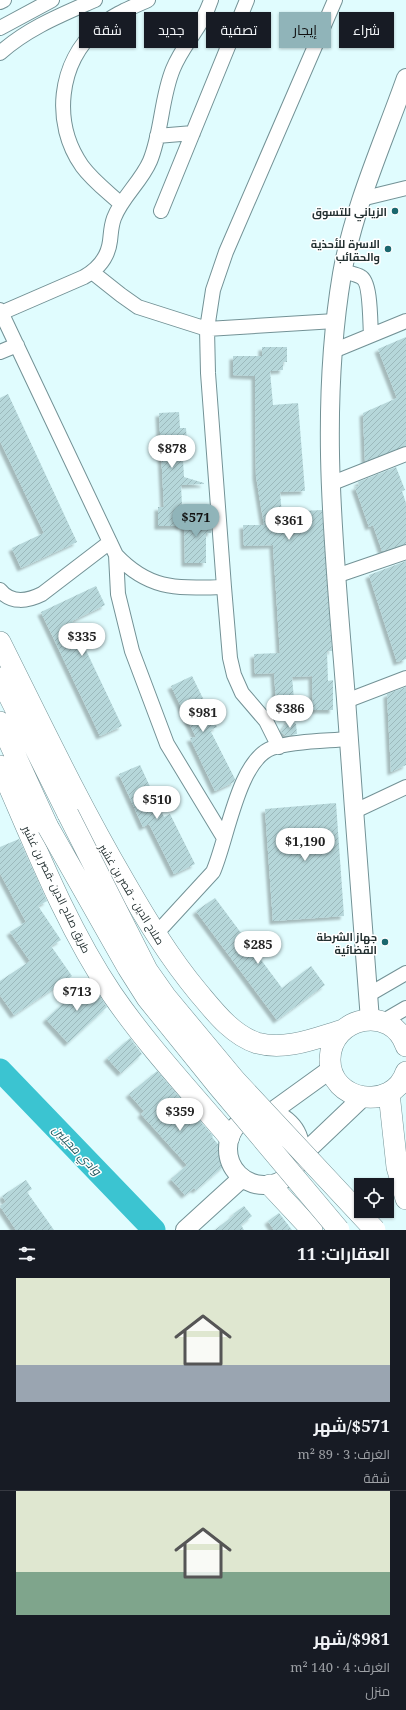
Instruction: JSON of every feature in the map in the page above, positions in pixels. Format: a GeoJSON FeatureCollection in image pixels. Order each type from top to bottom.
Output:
{"type":"FeatureCollection","features":[{"type":"Feature","properties":{"kind":"highway","name":"صلاح الدين - قصر بن غشير"},"geometry":{"type":"LineString","coordinates":[[0,642],[93,828],[155,935],[180,970],[227,1024],[243,1036],[257,1043],[272,1046],[288,1046],[343,1030],[353,1023],[376,1021]]}},
{"type":"Feature","properties":{"kind":"highway"},"geometry":{"type":"LineString","coordinates":[[0,678],[147,970],[166,997],[236,1080],[375,1230]]}},
{"type":"Feature","properties":{"kind":"highway"},"geometry":{"type":"LineString","coordinates":[[0,722],[48,827],[128,968],[147,998],[340,1230]]}},
{"type":"Feature","properties":{"kind":"highway","name":"طريق صلاح الدين -قصر بن غشير"},"geometry":{"type":"LineString","coordinates":[[0,766],[43,864],[72,923],[112,994],[138,1029],[230,1137]]}},
{"type":"Feature","properties":{"kind":"highway"},"geometry":{"type":"LineString","coordinates":[[376,1021],[392,1027],[404,1038]]}},
{"type":"Feature","properties":{"kind":"highway"},"geometry":{"type":"LineString","coordinates":[[343,1030],[333,1044],[330,1060],[331,1069],[343,1088],[363,1097],[376,1097],[389,1093],[401,1082],[406,1074]]}},
{"type":"Feature","properties":{"kind":"highway"},"geometry":{"type":"LineString","coordinates":[[389,1093],[396,1161],[406,1199]]}},
{"type":"Feature","properties":{"kind":"highway"},"geometry":{"type":"LineString","coordinates":[[270,1185],[312,1230]]}},
{"type":"Feature","properties":{"kind":"main road"},"geometry":{"type":"LineString","coordinates":[[376,1021],[368,996],[355,811],[348,740],[330,484],[329,418],[332,351],[343,271],[361,200],[406,78]]}},
{"type":"Feature","properties":{"kind":"main road"},"geometry":{"type":"LineString","coordinates":[[270,1113],[331,1069]]}},
{"type":"Feature","properties":{"kind":"main road"},"geometry":{"type":"LineString","coordinates":[[300,1158],[301,1149],[297,1132],[286,1119],[270,1113],[253,1114],[245,1118],[233,1129],[230,1137],[228,1155],[231,1164],[242,1178],[256,1184],[270,1185],[286,1178],[292,1173],[300,1158],[363,1097]]}},
{"type":"Feature","properties":{"kind":"main road"},"geometry":{"type":"LineString","coordinates":[[185,1230],[242,1178]]}},
{"type":"Feature","properties":{"kind":"street"},"geometry":{"type":"LineString","coordinates":[[0,2],[4,0]]}},
{"type":"Feature","properties":{"kind":"street"},"geometry":{"type":"LineString","coordinates":[[0,28],[52,0]]}},
{"type":"Feature","properties":{"kind":"street"},"geometry":{"type":"LineString","coordinates":[[0,53],[15,40],[78,3],[95,0]]}},
{"type":"Feature","properties":{"kind":"street"},"geometry":{"type":"LineString","coordinates":[[121,204],[91,177],[75,154],[65,129],[63,101],[64,88],[73,61],[88,38],[108,20],[148,0]]}},
{"type":"Feature","properties":{"kind":"street"},"geometry":{"type":"LineString","coordinates":[[211,0],[200,25],[182,52],[173,70],[150,160],[143,174],[121,204],[112,225],[108,251],[99,266],[92,272],[1,312],[5,347],[113,549],[128,568],[147,579],[176,588],[224,587]]}},
{"type":"Feature","properties":{"kind":"street"},"geometry":{"type":"LineString","coordinates":[[161,211],[247,0]]}},
{"type":"Feature","properties":{"kind":"street"},"geometry":{"type":"LineString","coordinates":[[279,747],[266,722],[242,693],[234,675],[230,658],[208,373],[207,329],[213,290],[226,252],[335,0]]}},
{"type":"Feature","properties":{"kind":"street"},"geometry":{"type":"LineString","coordinates":[[157,136],[193,133]]}},
{"type":"Feature","properties":{"kind":"street"},"geometry":{"type":"LineString","coordinates":[[361,200],[406,188]]}},
{"type":"Feature","properties":{"kind":"street"},"geometry":{"type":"LineString","coordinates":[[343,271],[361,276],[365,280],[368,290],[370,335]]}},
{"type":"Feature","properties":{"kind":"street"},"geometry":{"type":"LineString","coordinates":[[92,272],[138,307],[207,329],[335,321]]}},
{"type":"Feature","properties":{"kind":"street"},"geometry":{"type":"LineString","coordinates":[[332,351],[406,321]]}},
{"type":"Feature","properties":{"kind":"street"},"geometry":{"type":"LineString","coordinates":[[330,484],[406,454]]}},
{"type":"Feature","properties":{"kind":"street"},"geometry":{"type":"LineString","coordinates":[[0,590],[10,598],[21,600],[32,599],[113,549]]}},
{"type":"Feature","properties":{"kind":"street"},"geometry":{"type":"LineString","coordinates":[[113,549],[118,594],[132,650],[164,737],[224,838]]}},
{"type":"Feature","properties":{"kind":"street"},"geometry":{"type":"LineString","coordinates":[[336,576],[406,552]]}},
{"type":"Feature","properties":{"kind":"street"},"geometry":{"type":"LineString","coordinates":[[346,701],[406,678]]}},
{"type":"Feature","properties":{"kind":"street"},"geometry":{"type":"LineString","coordinates":[[155,935],[213,872],[249,769],[262,753],[279,747],[348,740]]}},
{"type":"Feature","properties":{"kind":"street"},"geometry":{"type":"LineString","coordinates":[[355,811],[406,787]]}},
{"type":"Feature","properties":{"kind":"street"},"geometry":{"type":"LineString","coordinates":[[368,996],[406,973]]}},
{"type":"Feature","properties":{"kind":"street"},"geometry":{"type":"LineString","coordinates":[[376,1021],[406,1008]]}},
{"type":"Feature","properties":{"kind":"building"},"geometry":{"type":"Polygon","coordinates":[[[406,337],[406,446],[365,461],[363,413],[397,398],[378,349],[406,337]]]}},
{"type":"Feature","properties":{"kind":"building"},"geometry":{"type":"Polygon","coordinates":[[[262,347],[287,347],[287,362],[283,362],[283,370],[270,371],[273,405],[298,403],[305,491],[280,492],[283,526],[302,523],[302,511],[322,510],[332,651],[327,651],[328,681],[333,680],[333,710],[313,710],[312,676],[292,677],[294,699],[276,700],[274,673],[255,674],[254,654],[280,653],[273,545],[244,546],[243,525],[264,525],[256,476],[255,376],[233,375],[233,356],[262,356],[262,347]]]}},
{"type":"Feature","properties":{"kind":"building"},"geometry":{"type":"Polygon","coordinates":[[[8,394],[77,542],[21,568],[12,548],[44,533],[0,441],[0,398],[8,394]]]}},
{"type":"Feature","properties":{"kind":"building"},"geometry":{"type":"Polygon","coordinates":[[[179,412],[180,428],[186,428],[187,443],[182,443],[184,477],[204,484],[181,485],[183,526],[158,526],[158,507],[164,507],[159,413],[179,412]]]}},
{"type":"Feature","properties":{"kind":"building"},"geometry":{"type":"Polygon","coordinates":[[[396,467],[405,490],[402,491],[406,503],[406,544],[382,551],[373,525],[369,527],[355,487],[359,486],[358,482],[396,467]]]}},
{"type":"Feature","properties":{"kind":"building"},"geometry":{"type":"Polygon","coordinates":[[[210,514],[211,533],[206,533],[206,563],[185,563],[184,517],[203,517],[203,515],[210,514]]]}},
{"type":"Feature","properties":{"kind":"building"},"geometry":{"type":"Polygon","coordinates":[[[406,561],[406,659],[397,662],[369,575],[406,561]]]}},
{"type":"Feature","properties":{"kind":"building"},"geometry":{"type":"Polygon","coordinates":[[[96,586],[105,605],[72,621],[122,726],[100,736],[41,612],[96,586]]]}},
{"type":"Feature","properties":{"kind":"building"},"geometry":{"type":"Polygon","coordinates":[[[192,676],[217,727],[210,730],[235,779],[234,782],[215,791],[190,738],[196,737],[171,686],[192,676]]]}},
{"type":"Feature","properties":{"kind":"building"},"geometry":{"type":"Polygon","coordinates":[[[406,687],[406,765],[391,772],[387,694],[406,687]]]}},
{"type":"Feature","properties":{"kind":"building"},"geometry":{"type":"Polygon","coordinates":[[[289,719],[296,724],[297,734],[286,736],[281,732],[289,719]]]}},
{"type":"Feature","properties":{"kind":"building"},"geometry":{"type":"Polygon","coordinates":[[[140,765],[164,817],[170,814],[195,864],[174,874],[149,824],[143,827],[119,774],[140,765]]]}},
{"type":"Feature","properties":{"kind":"building"},"geometry":{"type":"Polygon","coordinates":[[[336,803],[344,916],[273,921],[265,809],[336,803]]]}},
{"type":"Feature","properties":{"kind":"building"},"geometry":{"type":"Polygon","coordinates":[[[19,839],[47,901],[38,906],[61,940],[51,946],[72,976],[14,1015],[0,995],[0,981],[30,961],[10,932],[26,922],[0,873],[0,847],[19,839]]]}},
{"type":"Feature","properties":{"kind":"building"},"geometry":{"type":"Polygon","coordinates":[[[215,898],[282,988],[311,966],[325,985],[277,1020],[196,911],[215,898]]]}},
{"type":"Feature","properties":{"kind":"building"},"geometry":{"type":"Polygon","coordinates":[[[89,980],[107,1007],[68,1043],[46,1019],[89,980]]]}},
{"type":"Feature","properties":{"kind":"building"},"geometry":{"type":"Polygon","coordinates":[[[130,1038],[142,1054],[121,1073],[107,1058],[130,1038]]]}},
{"type":"Feature","properties":{"kind":"building"},"geometry":{"type":"Polygon","coordinates":[[[157,1071],[213,1136],[212,1137],[222,1149],[219,1151],[226,1158],[222,1161],[225,1165],[196,1190],[194,1188],[185,1195],[171,1179],[187,1165],[141,1114],[144,1111],[129,1094],[157,1071]]]}},
{"type":"Feature","properties":{"kind":"building"},"geometry":{"type":"Polygon","coordinates":[[[26,1180],[32,1189],[27,1192],[54,1230],[16,1230],[0,1206],[6,1202],[2,1196],[26,1180]]]}},
{"type":"Feature","properties":{"kind":"building"},"geometry":{"type":"Polygon","coordinates":[[[244,1206],[252,1216],[241,1225],[244,1230],[215,1230],[234,1215],[233,1214],[244,1206]]]}},
{"type":"Feature","properties":{"kind":"building"},"geometry":{"type":"Polygon","coordinates":[[[279,1213],[292,1230],[274,1230],[268,1221],[279,1213]]]}},
{"type":"Feature","properties":{"kind":"waterway","name":"وادي مجينين"},"geometry":{"type":"LineString","coordinates":[[0,1070],[154,1230]]}},
{"type":"Feature","properties":{"kind":"place","name":"الزياني للتسوق"},"geometry":{"type":"Point","coordinates":[395,211]}},
{"type":"Feature","properties":{"kind":"place","name":"الاسرة للأحذية والحقائب"},"geometry":{"type":"Point","coordinates":[388,249]}},
{"type":"Feature","properties":{"kind":"place","name":"جهاز الشرطة القضائية"},"geometry":{"type":"Point","coordinates":[385,942]}}]}
